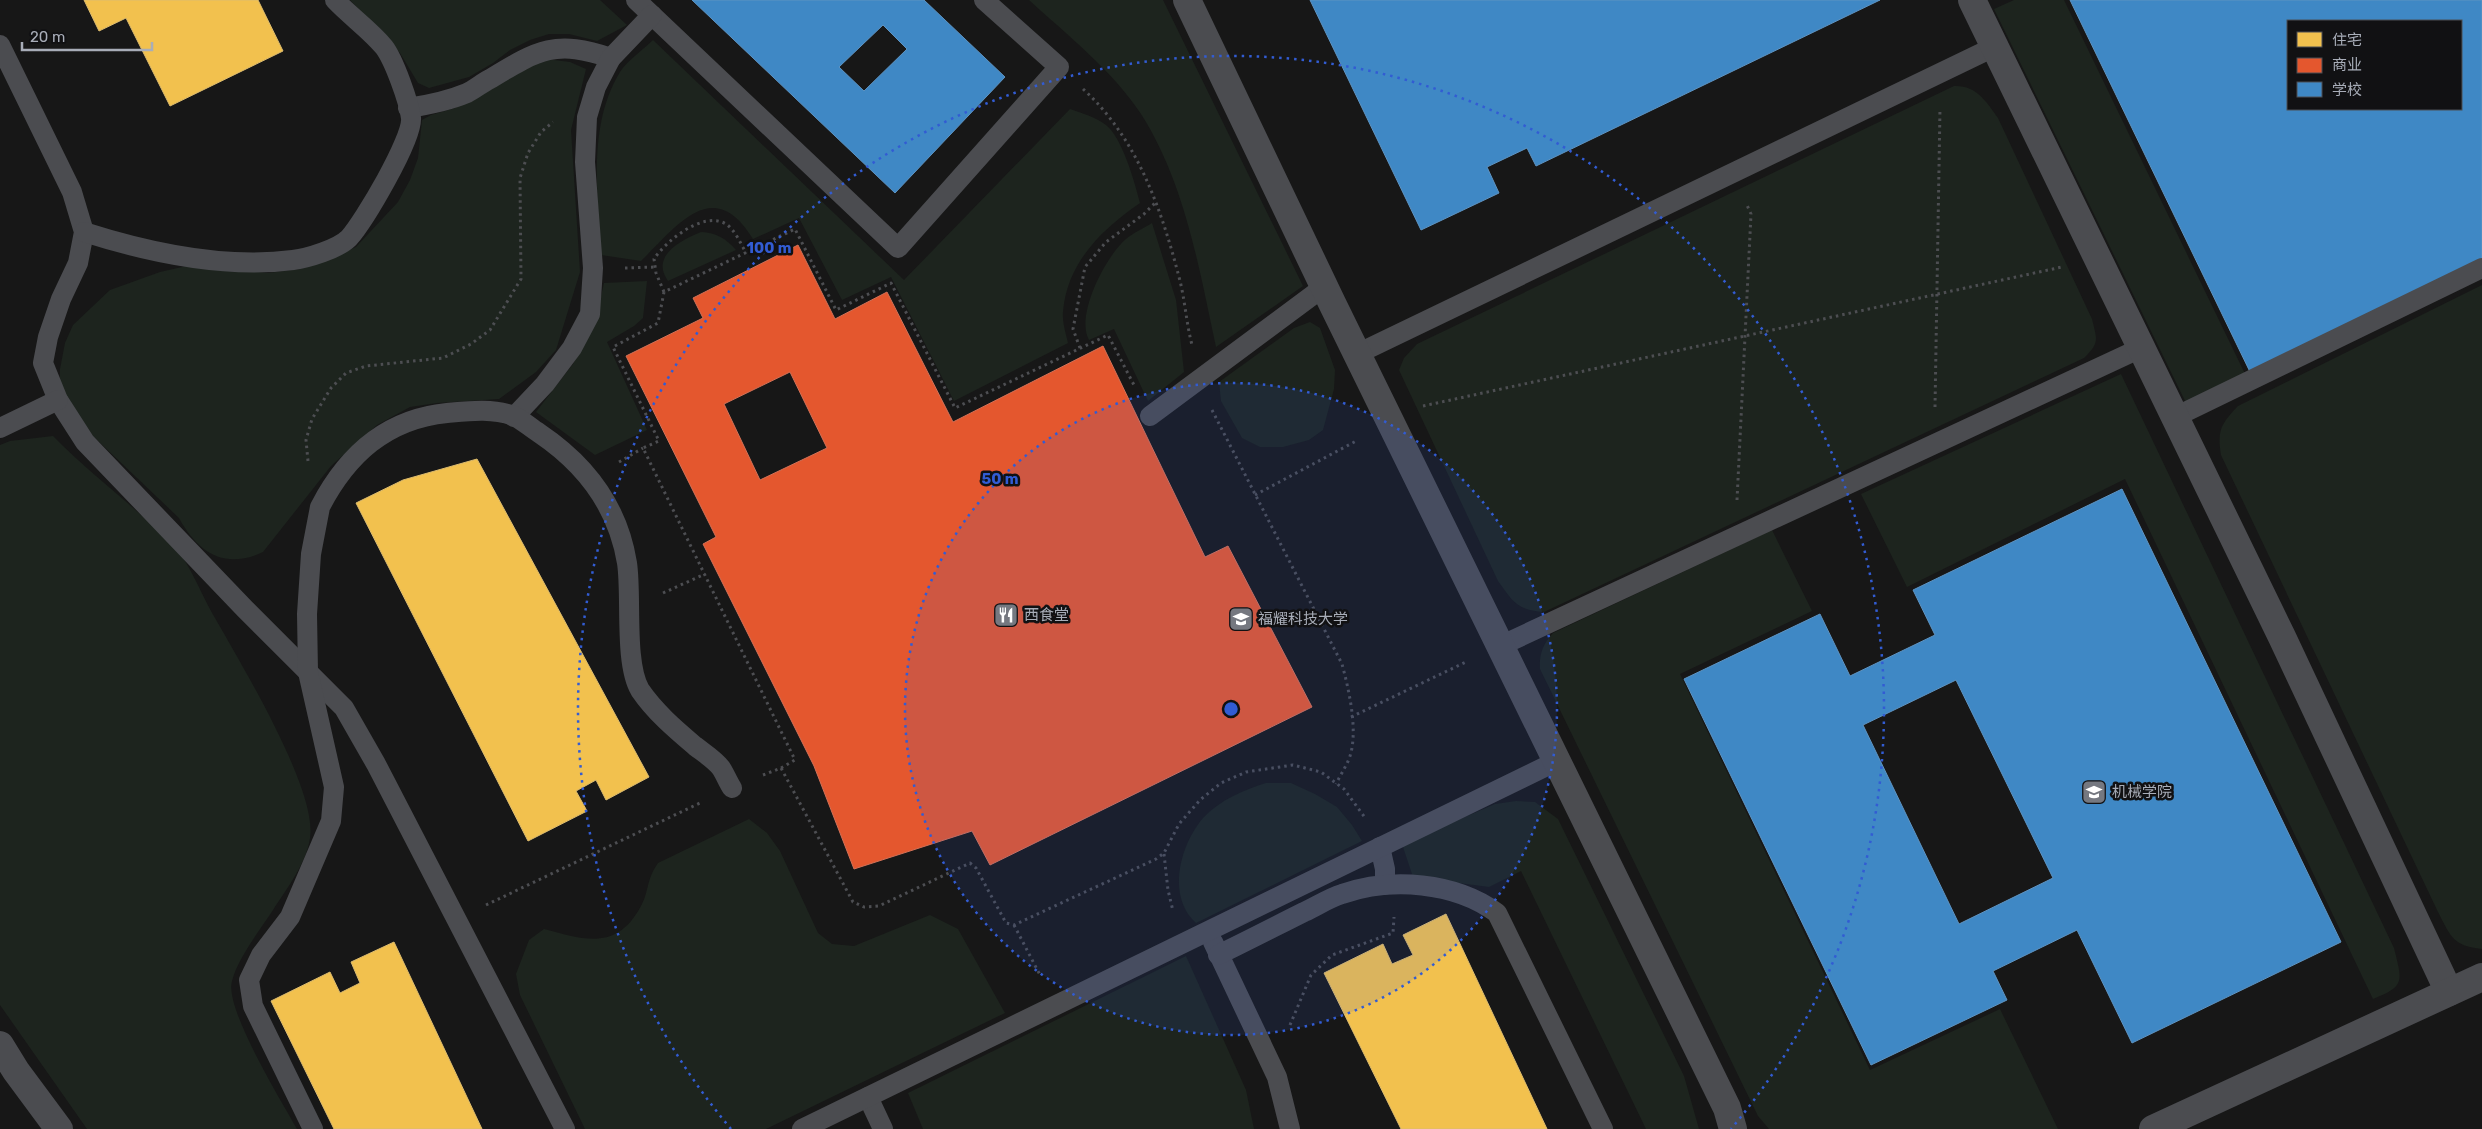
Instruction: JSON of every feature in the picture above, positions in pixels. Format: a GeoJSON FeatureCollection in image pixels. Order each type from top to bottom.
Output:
{"type":"FeatureCollection","features":[{"type":"Feature","properties":{"kind":"street"},"geometry":{"type":"LineString","coordinates":[[1187,0],[1357,354],[1727,1108],[1733,1129]]}},
{"type":"Feature","properties":{"kind":"street"},"geometry":{"type":"LineString","coordinates":[[1977,2],[1994,47],[2291,655],[2448,992]]}},
{"type":"Feature","properties":{"kind":"street"},"geometry":{"type":"LineString","coordinates":[[2153,1129],[2482,977]]}},
{"type":"Feature","properties":{"kind":"street"},"geometry":{"type":"LineString","coordinates":[[0,1046],[59,1129]]}},
{"type":"Feature","properties":{"kind":"lane"},"geometry":{"type":"LineString","coordinates":[[84,232],[159,253],[212,260],[254,262],[294,260],[325,252],[348,239],[385,184],[403,145],[411,120],[402,87],[384,48],[335,0]]}},
{"type":"Feature","properties":{"kind":"lane"},"geometry":{"type":"LineString","coordinates":[[636,0],[898,248],[1059,67],[984,0]]}},
{"type":"Feature","properties":{"kind":"lane"},"geometry":{"type":"LineString","coordinates":[[514,417],[545,384],[572,348],[590,314],[593,268],[585,162],[587,117],[596,87],[612,58],[652,15]]}},
{"type":"Feature","properties":{"kind":"lane"},"geometry":{"type":"LineString","coordinates":[[0,45],[72,192],[84,232],[78,263],[61,299],[48,337],[43,363],[58,400],[84,442],[344,708],[376,764],[565,1129]]}},
{"type":"Feature","properties":{"kind":"lane"},"geometry":{"type":"LineString","coordinates":[[1357,354],[1994,47]]}},
{"type":"Feature","properties":{"kind":"lane"},"geometry":{"type":"LineString","coordinates":[[408,108],[450,100],[468,92],[520,62],[543,52],[559,48],[585,49],[612,58]]}},
{"type":"Feature","properties":{"kind":"lane"},"geometry":{"type":"LineString","coordinates":[[2175,417],[2482,268]]}},
{"type":"Feature","properties":{"kind":"lane"},"geometry":{"type":"LineString","coordinates":[[1150,416],[1324,286]]}},
{"type":"Feature","properties":{"kind":"lane"},"geometry":{"type":"LineString","coordinates":[[1500,646],[2141,348]]}},
{"type":"Feature","properties":{"kind":"lane"},"geometry":{"type":"LineString","coordinates":[[0,428],[58,400]]}},
{"type":"Feature","properties":{"kind":"lane"},"geometry":{"type":"LineString","coordinates":[[313,1129],[253,1006],[249,980],[261,955],[290,917],[331,821],[334,787],[308,672],[307,614],[311,554],[320,507],[323,501],[343,468],[370,441],[407,421],[441,414],[483,410],[514,417],[551,442],[585,471],[609,505],[620,534],[627,564],[632,666],[640,689],[666,722],[720,767],[732,788]]}},
{"type":"Feature","properties":{"kind":"lane"},"geometry":{"type":"LineString","coordinates":[[802,1129],[1557,761]]}},
{"type":"Feature","properties":{"kind":"lane"},"geometry":{"type":"LineString","coordinates":[[1380,848],[1385,869],[1385,885]]}},
{"type":"Feature","properties":{"kind":"lane"},"geometry":{"type":"LineString","coordinates":[[1218,955],[1342,894],[1385,885],[1413,885],[1442,889],[1482,902],[1497,913],[1602,1129]]}},
{"type":"Feature","properties":{"kind":"lane"},"geometry":{"type":"LineString","coordinates":[[1207,932],[1277,1077],[1290,1129]]}},
{"type":"Feature","properties":{"kind":"lane"},"geometry":{"type":"LineString","coordinates":[[868,1097],[883,1129]]}},
{"type":"Feature","properties":{"kind":"path"},"geometry":{"type":"LineString","coordinates":[[1059,67],[1094,99],[1124,136],[1156,202],[1179,279],[1188,328],[1209,406],[1342,664],[1350,693],[1353,735],[1349,758],[1336,784]]}},
{"type":"Feature","properties":{"kind":"path"},"geometry":{"type":"LineString","coordinates":[[1926,79],[1941,112],[1935,294],[1934,423],[1944,440]]}},
{"type":"Feature","properties":{"kind":"path"},"geometry":{"type":"LineString","coordinates":[[323,501],[309,473],[306,440],[312,419],[330,388],[346,373],[366,366],[443,358],[471,344],[490,330],[506,307],[520,279],[520,178],[528,153],[541,132],[596,87]]}},
{"type":"Feature","properties":{"kind":"path"},"geometry":{"type":"LineString","coordinates":[[1733,172],[1751,214],[1736,503],[1751,530]]}},
{"type":"Feature","properties":{"kind":"path"},"geometry":{"type":"LineString","coordinates":[[1080,348],[1073,329],[1085,267],[1106,242],[1144,214],[1156,202]]}},
{"type":"Feature","properties":{"kind":"path"},"geometry":{"type":"LineString","coordinates":[[456,919],[732,788],[796,760],[643,448],[659,441],[613,347],[658,323],[664,292],[656,273],[654,259],[671,239],[702,222],[716,221],[727,224],[746,253]]}},
{"type":"Feature","properties":{"kind":"path"},"geometry":{"type":"LineString","coordinates":[[664,292],[795,229],[836,310],[891,283],[955,408],[1108,335],[1150,416]]}},
{"type":"Feature","properties":{"kind":"path"},"geometry":{"type":"LineString","coordinates":[[1255,495],[1421,406],[2062,268],[2094,251]]}},
{"type":"Feature","properties":{"kind":"path"},"geometry":{"type":"LineString","coordinates":[[629,609],[705,574]]}},
{"type":"Feature","properties":{"kind":"path"},"geometry":{"type":"LineString","coordinates":[[1351,717],[1500,646]]}},
{"type":"Feature","properties":{"kind":"path"},"geometry":{"type":"LineString","coordinates":[[781,768],[854,902],[864,907],[879,906],[970,863],[976,868],[1006,923],[1014,925],[1156,859],[1164,853],[1179,824],[1200,800],[1221,783],[1246,772],[1293,765],[1321,772],[1344,790],[1364,813],[1380,848]]}},
{"type":"Feature","properties":{"kind":"path"},"geometry":{"type":"LineString","coordinates":[[1164,853],[1168,890],[1174,912],[1186,942]]}},
{"type":"Feature","properties":{"kind":"path"},"geometry":{"type":"LineString","coordinates":[[1288,1030],[1312,975],[1332,955],[1393,933],[1395,922],[1385,885]]}},
{"type":"Feature","properties":{"kind":"path"},"geometry":{"type":"LineString","coordinates":[[1014,925],[1055,1006]]}},
{"type":"Feature","properties":{"kind":"shaded area"},"geometry":{"type":"Polygon","coordinates":[[[350,0],[600,0],[627,25],[597,41],[569,34],[549,34],[530,40],[510,50],[493,63],[469,77],[429,88],[418,83],[400,53],[350,0]]]}},
{"type":"Feature","properties":{"kind":"shaded area"},"geometry":{"type":"Polygon","coordinates":[[[1029,0],[1163,0],[1303,286],[1216,347],[1189,227],[1169,168],[1156,141],[1141,114],[1117,83],[1029,0]]]}},
{"type":"Feature","properties":{"kind":"shaded area"},"geometry":{"type":"Polygon","coordinates":[[[2014,0],[2064,0],[2247,378],[2188,407],[1994,9],[2014,0]]]}},
{"type":"Feature","properties":{"kind":"shaded area"},"geometry":{"type":"Polygon","coordinates":[[[653,40],[904,280],[1070,109],[1102,122],[1112,131],[1117,139],[1131,173],[1140,203],[1112,225],[1088,249],[1071,278],[1063,312],[1068,343],[954,401],[891,277],[842,300],[799,218],[753,239],[738,220],[724,210],[709,208],[696,212],[682,222],[641,261],[601,255],[597,161],[603,115],[610,93],[620,72],[631,59],[653,40]]]}},
{"type":"Feature","properties":{"kind":"shaded area"},"geometry":{"type":"Polygon","coordinates":[[[546,59],[570,62],[586,69],[571,130],[580,272],[556,350],[536,372],[499,399],[437,403],[410,407],[377,425],[331,466],[263,552],[237,559],[214,555],[204,549],[195,541],[179,518],[93,436],[60,387],[60,369],[65,343],[73,325],[110,290],[160,272],[191,265],[268,273],[300,269],[320,263],[356,247],[398,202],[410,180],[418,158],[422,120],[431,115],[455,108],[501,80],[546,59]]]}},
{"type":"Feature","properties":{"kind":"shaded area"},"geometry":{"type":"Polygon","coordinates":[[[1954,86],[1968,88],[1980,95],[1998,118],[2092,319],[2096,340],[2089,353],[2084,358],[1544,612],[1528,609],[1516,604],[1498,581],[1399,370],[1404,358],[1417,344],[1954,86]]]}},
{"type":"Feature","properties":{"kind":"shaded area"},"geometry":{"type":"Polygon","coordinates":[[[1152,223],[1176,300],[1184,372],[1148,401],[1114,329],[1089,340],[1086,329],[1086,316],[1095,286],[1110,258],[1126,239],[1152,223]]]}},
{"type":"Feature","properties":{"kind":"shaded area"},"geometry":{"type":"Polygon","coordinates":[[[701,232],[720,237],[736,250],[668,281],[663,272],[665,257],[677,244],[701,232]]]}},
{"type":"Feature","properties":{"kind":"shaded area"},"geometry":{"type":"Polygon","coordinates":[[[647,281],[643,318],[634,326],[607,342],[647,430],[595,455],[536,412],[573,364],[595,323],[604,283],[647,281]]]}},
{"type":"Feature","properties":{"kind":"shaded area"},"geometry":{"type":"Polygon","coordinates":[[[2482,285],[2482,949],[2472,948],[2459,943],[2450,934],[2442,921],[2221,455],[2220,433],[2224,423],[2238,406],[2482,285]]]}},
{"type":"Feature","properties":{"kind":"shaded area"},"geometry":{"type":"Polygon","coordinates":[[[1310,322],[1320,328],[1335,370],[1334,389],[1323,430],[1309,440],[1283,447],[1260,447],[1242,438],[1221,401],[1219,382],[1294,328],[1310,322]]]}},
{"type":"Feature","properties":{"kind":"shaded area"},"geometry":{"type":"Polygon","coordinates":[[[2121,374],[2394,948],[2399,968],[2399,981],[2391,990],[2373,999],[2125,479],[1907,587],[1861,494],[2121,374]]]}},
{"type":"Feature","properties":{"kind":"shaded area"},"geometry":{"type":"Polygon","coordinates":[[[53,436],[147,521],[182,556],[256,690],[302,788],[309,816],[310,838],[308,848],[290,884],[244,954],[232,981],[232,994],[245,1033],[297,1129],[87,1129],[0,1005],[0,445],[10,441],[53,436]]]}},
{"type":"Feature","properties":{"kind":"shaded area"},"geometry":{"type":"Polygon","coordinates":[[[1772,530],[1812,611],[1680,674],[1870,1070],[2000,1009],[2058,1129],[1769,1129],[1758,1116],[1540,669],[1542,650],[1553,633],[1772,530]]]}},
{"type":"Feature","properties":{"kind":"shaded area"},"geometry":{"type":"Polygon","coordinates":[[[1266,783],[1291,783],[1337,807],[1362,841],[1196,923],[1187,912],[1181,899],[1179,885],[1180,870],[1188,842],[1203,818],[1217,806],[1240,792],[1266,783]]]}},
{"type":"Feature","properties":{"kind":"shaded area"},"geometry":{"type":"Polygon","coordinates":[[[1516,801],[1535,802],[1558,819],[1684,1076],[1699,1129],[1646,1129],[1521,871],[1489,887],[1413,877],[1402,844],[1495,804],[1516,801]]]}},
{"type":"Feature","properties":{"kind":"shaded area"},"geometry":{"type":"Polygon","coordinates":[[[749,819],[767,833],[780,851],[818,933],[832,944],[854,946],[930,915],[958,929],[1005,1013],[766,1129],[585,1129],[520,995],[516,974],[529,940],[544,929],[586,938],[611,936],[632,920],[641,906],[651,875],[658,863],[749,819]]]}},
{"type":"Feature","properties":{"kind":"shaded area"},"geometry":{"type":"Polygon","coordinates":[[[1186,956],[1246,1090],[1254,1129],[923,1129],[908,1093],[1186,956]]]}},
{"type":"Feature","properties":{"kind":"building: 住宅"},"geometry":{"type":"Polygon","coordinates":[[[84,0],[258,0],[283,51],[170,106],[126,18],[99,31],[84,0]]]}},
{"type":"Feature","properties":{"kind":"building: 住宅"},"geometry":{"type":"Polygon","coordinates":[[[477,459],[649,777],[606,800],[596,780],[576,791],[587,811],[528,841],[356,503],[403,480],[477,459]]]}},
{"type":"Feature","properties":{"kind":"building: 住宅"},"geometry":{"type":"Polygon","coordinates":[[[1446,914],[1547,1129],[1401,1129],[1324,973],[1383,944],[1392,964],[1413,955],[1403,935],[1446,914]]]}},
{"type":"Feature","properties":{"kind":"building: 住宅"},"geometry":{"type":"Polygon","coordinates":[[[394,942],[482,1129],[334,1129],[271,1001],[330,972],[340,993],[360,983],[351,962],[394,942]]]}},
{"type":"Feature","properties":{"kind":"building: 商业"},"geometry":{"type":"Polygon","coordinates":[[[798,245],[835,319],[887,292],[953,422],[1103,346],[1205,557],[1228,546],[1312,707],[990,865],[972,831],[854,869],[814,766],[703,544],[716,537],[626,356],[703,318],[693,298],[798,245]],[[790,372],[724,404],[760,480],[827,448],[790,372]]]}},
{"type":"Feature","properties":{"kind":"building: 学校"},"geometry":{"type":"Polygon","coordinates":[[[692,0],[924,0],[1005,77],[895,193],[692,0]],[[883,25],[839,67],[864,91],[907,49],[883,25]]]}},
{"type":"Feature","properties":{"kind":"building: 学校"},"geometry":{"type":"Polygon","coordinates":[[[1310,0],[1880,0],[1536,166],[1527,148],[1487,167],[1499,193],[1421,230],[1310,0]]]}},
{"type":"Feature","properties":{"kind":"building: 学校"},"geometry":{"type":"Polygon","coordinates":[[[2070,0],[2482,0],[2482,265],[2252,376],[2070,0]]]}},
{"type":"Feature","properties":{"kind":"building: 学校"},"geometry":{"type":"Polygon","coordinates":[[[2122,489],[2341,942],[2132,1043],[2077,930],[1993,971],[2007,1000],[1871,1065],[1684,679],[1820,614],[1850,676],[1935,635],[1913,590],[2122,489]],[[1956,680],[1863,725],[1959,924],[2053,878],[1956,680]]]}},
{"type":"Feature","properties":{"kind":"place","name":"西食堂"},"geometry":{"type":"Point","coordinates":[1006,615]}},
{"type":"Feature","properties":{"kind":"place","name":"福耀科技大学"},"geometry":{"type":"Point","coordinates":[1241,619]}},
{"type":"Feature","properties":{"kind":"place","name":"机械学院"},"geometry":{"type":"Point","coordinates":[2094,792]}}]}
